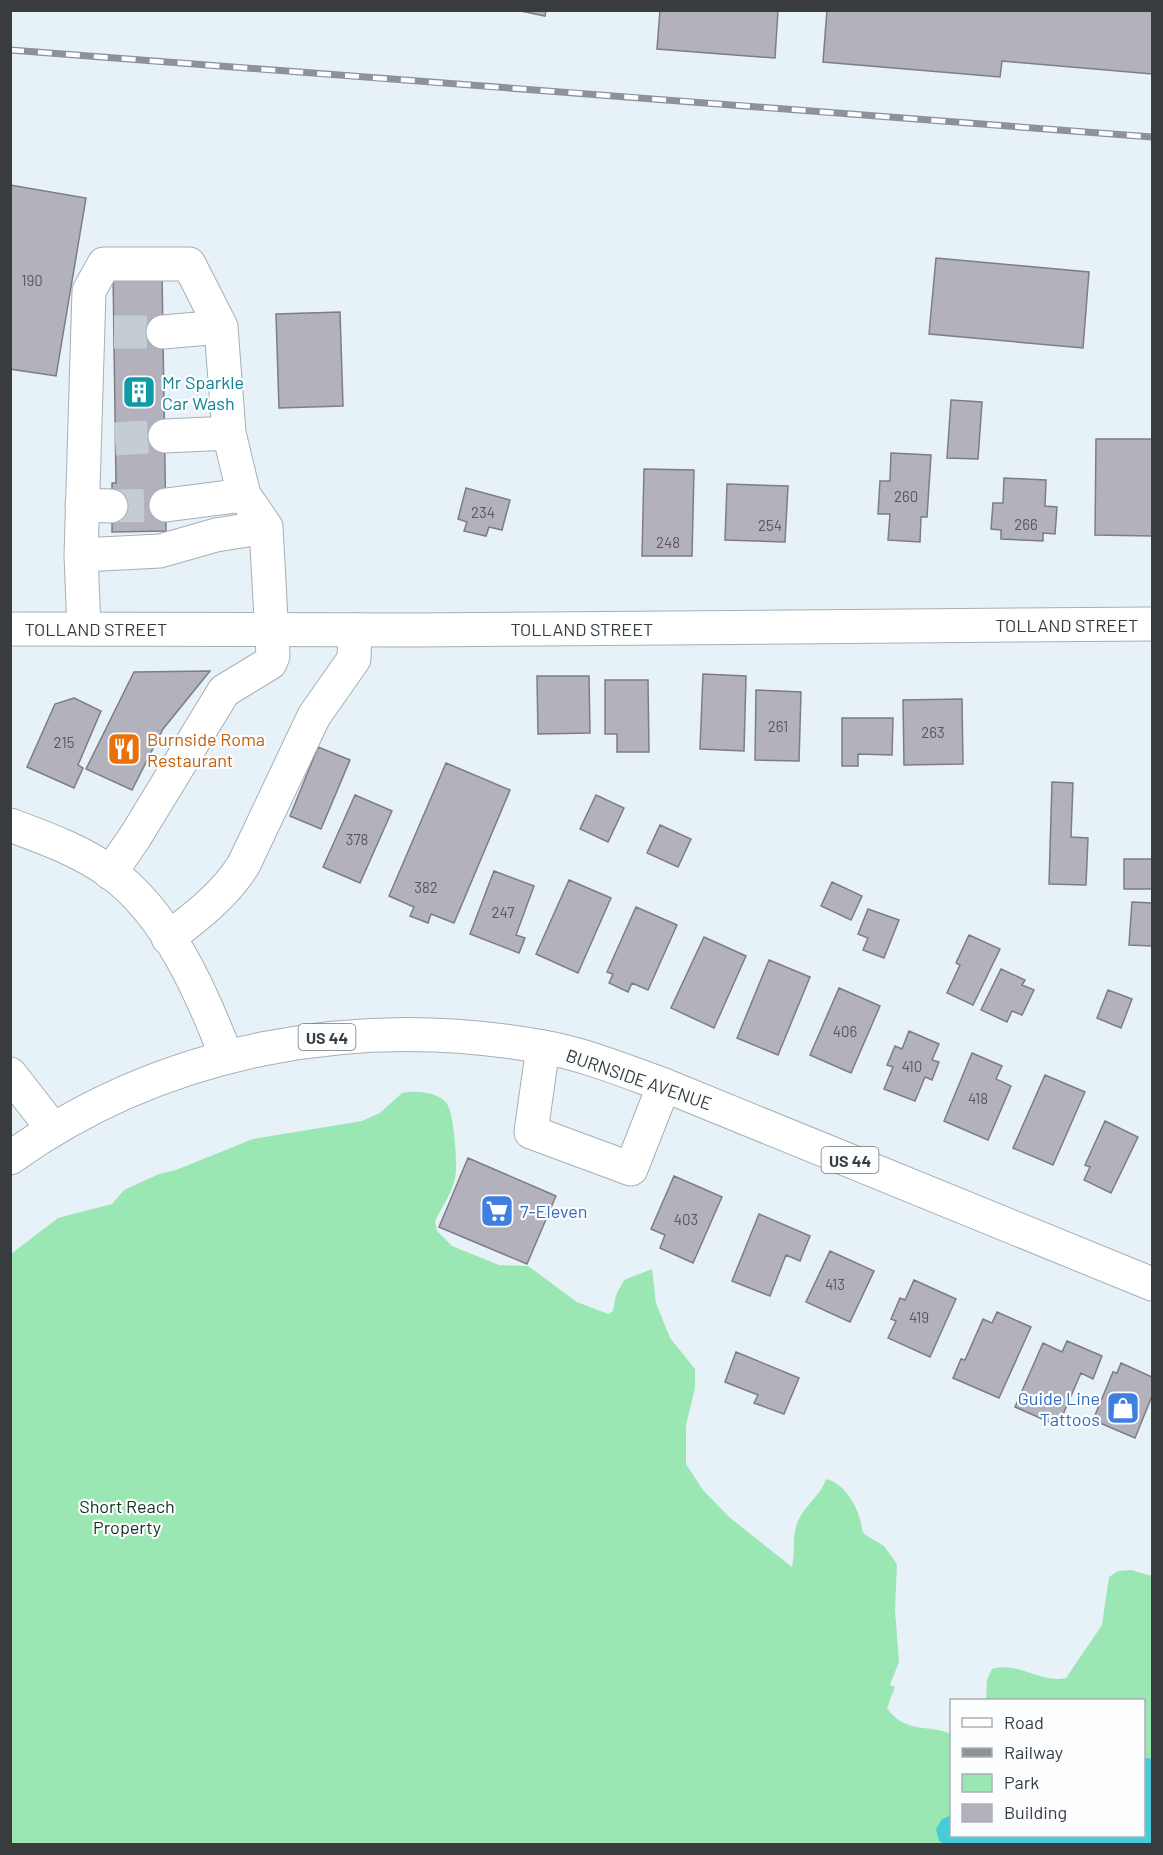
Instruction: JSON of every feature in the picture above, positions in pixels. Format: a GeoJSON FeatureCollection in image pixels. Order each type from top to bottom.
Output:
{"type":"FeatureCollection","features":[{"type":"Feature","properties":{"kind":"main road"},"geometry":{"type":"LineString","coordinates":[[84,629],[81,555],[97,505],[101,439],[101,333],[88,291],[104,264],[189,264],[221,327],[229,433],[244,495],[266,527],[273,656],[270,663],[224,691],[135,837],[110,873]]}},
{"type":"Feature","properties":{"kind":"main road"},"geometry":{"type":"LineString","coordinates":[[163,332],[221,327]]}},
{"type":"Feature","properties":{"kind":"main road"},"geometry":{"type":"LineString","coordinates":[[165,436],[229,433]]}},
{"type":"Feature","properties":{"kind":"main road"},"geometry":{"type":"LineString","coordinates":[[166,505],[244,495]]}},
{"type":"Feature","properties":{"kind":"main road"},"geometry":{"type":"LineString","coordinates":[[81,555],[160,551],[216,535],[266,527]]}},
{"type":"Feature","properties":{"kind":"main road","name":"TOLLAND STREET"},"geometry":{"type":"LineString","coordinates":[[10,629],[355,630],[1152,624]]}},
{"type":"Feature","properties":{"kind":"main road"},"geometry":{"type":"LineString","coordinates":[[168,938],[197,917],[237,876],[314,716],[354,659],[355,630]]}},
{"type":"Feature","properties":{"kind":"main road"},"geometry":{"type":"LineString","coordinates":[[10,825],[67,846],[110,873],[140,899],[168,938],[202,996],[226,1056]]}},
{"type":"Feature","properties":{"kind":"main road","name":"BURNSIDE AVENUE"},"geometry":{"type":"LineString","coordinates":[[10,1158],[53,1130],[119,1095],[226,1056],[325,1037],[440,1034],[543,1047],[603,1063],[664,1085],[1152,1284]]}},
{"type":"Feature","properties":{"kind":"main road"},"geometry":{"type":"LineString","coordinates":[[543,1047],[531,1132],[631,1169],[664,1085]]}},
{"type":"Feature","properties":{"kind":"main road"},"geometry":{"type":"LineString","coordinates":[[10,1074],[53,1130]]}},
{"type":"Feature","properties":{"kind":"green space","name":"Short Reach Property"},"geometry":{"type":"Polygon","coordinates":[[[423,1092],[440,1097],[447,1104],[452,1118],[455,1140],[455,1178],[435,1221],[437,1231],[452,1246],[499,1265],[528,1266],[577,1302],[608,1314],[613,1311],[616,1295],[624,1280],[652,1269],[656,1303],[670,1338],[695,1369],[695,1388],[686,1425],[686,1464],[703,1490],[729,1517],[792,1567],[797,1525],[826,1479],[838,1485],[848,1494],[858,1513],[864,1534],[884,1546],[897,1564],[895,1610],[899,1662],[890,1685],[895,1687],[887,1708],[901,1722],[950,1734],[950,1815],[942,1819],[939,1841],[944,1844],[11,1844],[11,1254],[58,1218],[112,1204],[124,1190],[159,1174],[176,1170],[253,1139],[362,1121],[380,1113],[402,1093],[423,1092]]]}},
{"type":"Feature","properties":{"kind":"green space"},"geometry":{"type":"Polygon","coordinates":[[[1131,1570],[1152,1576],[1152,1759],[1145,1757],[1145,1699],[986,1699],[987,1680],[992,1669],[1011,1668],[1048,1678],[1066,1678],[1102,1625],[1109,1577],[1118,1571],[1131,1570]]]}},
{"type":"Feature","properties":{"kind":"water"},"geometry":{"type":"Polygon","coordinates":[[[1145,1757],[1152,1759],[1152,1844],[944,1844],[939,1841],[936,1829],[942,1819],[950,1815],[950,1837],[1145,1837],[1145,1757]]]}},
{"type":"Feature","properties":{"kind":"building"},"geometry":{"type":"Polygon","coordinates":[[[516,10],[546,10],[545,16],[516,10]]]}},
{"type":"Feature","properties":{"kind":"building"},"geometry":{"type":"Polygon","coordinates":[[[660,10],[778,10],[775,58],[657,49],[660,10]]]}},
{"type":"Feature","properties":{"kind":"building"},"geometry":{"type":"Polygon","coordinates":[[[827,10],[1152,10],[1152,74],[1002,61],[1000,77],[823,62],[827,10]]]}},
{"type":"Feature","properties":{"kind":"building"},"geometry":{"type":"Polygon","coordinates":[[[10,185],[86,198],[56,376],[10,369],[10,185]]]}},
{"type":"Feature","properties":{"kind":"building"},"geometry":{"type":"Polygon","coordinates":[[[936,258],[1089,272],[1083,348],[929,334],[936,258]]]}},
{"type":"Feature","properties":{"kind":"building","name":"Mr Sparkle Car Wash"},"geometry":{"type":"Polygon","coordinates":[[[113,272],[162,272],[166,531],[112,532],[112,483],[116,483],[113,272]]]}},
{"type":"Feature","properties":{"kind":"building"},"geometry":{"type":"Polygon","coordinates":[[[340,312],[343,406],[279,408],[276,314],[340,312]]]}},
{"type":"Feature","properties":{"kind":"building"},"geometry":{"type":"Polygon","coordinates":[[[951,400],[982,402],[978,459],[947,458],[951,400]]]}},
{"type":"Feature","properties":{"kind":"building"},"geometry":{"type":"Polygon","coordinates":[[[1096,439],[1152,439],[1152,536],[1095,535],[1096,439]]]}},
{"type":"Feature","properties":{"kind":"building"},"geometry":{"type":"Polygon","coordinates":[[[891,453],[931,455],[927,517],[921,517],[920,542],[888,540],[890,514],[878,514],[880,481],[890,481],[891,453]]]}},
{"type":"Feature","properties":{"kind":"building"},"geometry":{"type":"Polygon","coordinates":[[[644,469],[694,470],[692,556],[642,556],[644,469]]]}},
{"type":"Feature","properties":{"kind":"building"},"geometry":{"type":"Polygon","coordinates":[[[1004,478],[1046,480],[1045,506],[1057,507],[1055,534],[1043,533],[1043,541],[1001,539],[1001,530],[991,529],[993,503],[1003,503],[1004,478]]]}},
{"type":"Feature","properties":{"kind":"building"},"geometry":{"type":"Polygon","coordinates":[[[727,484],[788,486],[785,542],[725,540],[727,484]]]}},
{"type":"Feature","properties":{"kind":"building"},"geometry":{"type":"Polygon","coordinates":[[[466,488],[510,500],[502,530],[489,527],[486,536],[464,531],[467,522],[458,519],[466,488]]]}},
{"type":"Feature","properties":{"kind":"building","name":"Burnside Roma Restaurant"},"geometry":{"type":"Polygon","coordinates":[[[210,671],[163,729],[132,790],[86,769],[134,672],[210,671]]]}},
{"type":"Feature","properties":{"kind":"building"},"geometry":{"type":"Polygon","coordinates":[[[703,674],[746,676],[744,751],[700,749],[703,674]]]}},
{"type":"Feature","properties":{"kind":"building"},"geometry":{"type":"Polygon","coordinates":[[[537,676],[589,676],[590,733],[538,734],[537,676]]]}},
{"type":"Feature","properties":{"kind":"building"},"geometry":{"type":"Polygon","coordinates":[[[605,680],[648,680],[649,752],[617,752],[617,734],[605,734],[605,680]]]}},
{"type":"Feature","properties":{"kind":"building"},"geometry":{"type":"Polygon","coordinates":[[[756,690],[801,692],[799,761],[755,760],[756,690]]]}},
{"type":"Feature","properties":{"kind":"building"},"geometry":{"type":"Polygon","coordinates":[[[74,698],[101,711],[78,765],[83,768],[74,788],[27,767],[55,704],[74,698]]]}},
{"type":"Feature","properties":{"kind":"building"},"geometry":{"type":"Polygon","coordinates":[[[962,699],[963,764],[904,765],[903,700],[962,699]]]}},
{"type":"Feature","properties":{"kind":"building"},"geometry":{"type":"Polygon","coordinates":[[[842,718],[893,718],[892,755],[858,754],[858,766],[842,766],[842,718]]]}},
{"type":"Feature","properties":{"kind":"building"},"geometry":{"type":"Polygon","coordinates":[[[318,747],[350,760],[321,829],[290,816],[318,747]]]}},
{"type":"Feature","properties":{"kind":"building"},"geometry":{"type":"Polygon","coordinates":[[[446,763],[510,790],[454,923],[431,914],[428,923],[410,916],[414,907],[389,896],[446,763]]]}},
{"type":"Feature","properties":{"kind":"building"},"geometry":{"type":"Polygon","coordinates":[[[1052,782],[1073,783],[1071,837],[1088,838],[1086,885],[1049,884],[1052,782]]]}},
{"type":"Feature","properties":{"kind":"building"},"geometry":{"type":"Polygon","coordinates":[[[355,795],[392,811],[360,883],[323,867],[355,795]]]}},
{"type":"Feature","properties":{"kind":"building"},"geometry":{"type":"Polygon","coordinates":[[[596,795],[624,808],[608,842],[580,829],[596,795]]]}},
{"type":"Feature","properties":{"kind":"building"},"geometry":{"type":"Polygon","coordinates":[[[660,825],[691,839],[678,867],[647,853],[660,825]]]}},
{"type":"Feature","properties":{"kind":"building"},"geometry":{"type":"Polygon","coordinates":[[[1124,859],[1152,859],[1152,889],[1124,889],[1124,859]]]}},
{"type":"Feature","properties":{"kind":"building"},"geometry":{"type":"Polygon","coordinates":[[[494,871],[534,886],[516,935],[525,938],[519,953],[470,934],[494,871]]]}},
{"type":"Feature","properties":{"kind":"building"},"geometry":{"type":"Polygon","coordinates":[[[569,880],[611,898],[578,973],[536,954],[569,880]]]}},
{"type":"Feature","properties":{"kind":"building"},"geometry":{"type":"Polygon","coordinates":[[[832,882],[862,896],[851,920],[821,906],[832,882]]]}},
{"type":"Feature","properties":{"kind":"building"},"geometry":{"type":"Polygon","coordinates":[[[1132,902],[1152,903],[1152,946],[1129,945],[1132,902]]]}},
{"type":"Feature","properties":{"kind":"building"},"geometry":{"type":"Polygon","coordinates":[[[636,907],[677,925],[648,990],[632,983],[628,992],[609,983],[613,974],[607,972],[636,907]]]}},
{"type":"Feature","properties":{"kind":"building"},"geometry":{"type":"Polygon","coordinates":[[[868,909],[899,920],[884,958],[863,950],[868,938],[858,934],[868,909]]]}},
{"type":"Feature","properties":{"kind":"building"},"geometry":{"type":"Polygon","coordinates":[[[969,935],[1000,949],[973,1005],[947,993],[960,965],[956,963],[969,935]]]}},
{"type":"Feature","properties":{"kind":"building"},"geometry":{"type":"Polygon","coordinates":[[[704,937],[746,956],[714,1028],[671,1008],[704,937]]]}},
{"type":"Feature","properties":{"kind":"building"},"geometry":{"type":"Polygon","coordinates":[[[769,960],[810,977],[778,1055],[737,1038],[769,960]]]}},
{"type":"Feature","properties":{"kind":"building"},"geometry":{"type":"Polygon","coordinates":[[[1001,969],[1025,980],[1022,985],[1034,990],[1022,1015],[1012,1011],[1007,1022],[981,1010],[1001,969]]]}},
{"type":"Feature","properties":{"kind":"building"},"geometry":{"type":"Polygon","coordinates":[[[839,988],[880,1006],[851,1073],[810,1055],[839,988]]]}},
{"type":"Feature","properties":{"kind":"building"},"geometry":{"type":"Polygon","coordinates":[[[1108,990],[1132,999],[1121,1028],[1097,1018],[1108,990]]]}},
{"type":"Feature","properties":{"kind":"building"},"geometry":{"type":"Polygon","coordinates":[[[909,1031],[939,1044],[932,1060],[939,1062],[932,1080],[925,1077],[915,1101],[884,1089],[893,1067],[887,1065],[895,1046],[902,1049],[909,1031]]]}},
{"type":"Feature","properties":{"kind":"building"},"geometry":{"type":"Polygon","coordinates":[[[972,1053],[1002,1066],[996,1079],[1011,1086],[988,1140],[944,1121],[972,1053]]]}},
{"type":"Feature","properties":{"kind":"building"},"geometry":{"type":"Polygon","coordinates":[[[1045,1075],[1085,1092],[1053,1165],[1013,1148],[1045,1075]]]}},
{"type":"Feature","properties":{"kind":"building"},"geometry":{"type":"Polygon","coordinates":[[[1105,1121],[1138,1137],[1111,1193],[1084,1180],[1090,1167],[1085,1165],[1105,1121]]]}},
{"type":"Feature","properties":{"kind":"building","name":"7-Eleven"},"geometry":{"type":"Polygon","coordinates":[[[468,1158],[556,1196],[527,1264],[439,1227],[468,1158]]]}},
{"type":"Feature","properties":{"kind":"building"},"geometry":{"type":"Polygon","coordinates":[[[674,1176],[722,1197],[693,1263],[660,1248],[665,1235],[651,1229],[674,1176]]]}},
{"type":"Feature","properties":{"kind":"building"},"geometry":{"type":"Polygon","coordinates":[[[759,1214],[810,1236],[800,1261],[786,1255],[770,1296],[732,1281],[759,1214]]]}},
{"type":"Feature","properties":{"kind":"building"},"geometry":{"type":"Polygon","coordinates":[[[830,1251],[874,1271],[850,1322],[806,1302],[830,1251]]]}},
{"type":"Feature","properties":{"kind":"building"},"geometry":{"type":"Polygon","coordinates":[[[914,1280],[956,1299],[930,1357],[888,1338],[896,1321],[891,1319],[900,1298],[905,1300],[914,1280]]]}},
{"type":"Feature","properties":{"kind":"building"},"geometry":{"type":"Polygon","coordinates":[[[997,1312],[1031,1327],[999,1398],[953,1378],[961,1359],[965,1360],[983,1319],[992,1323],[997,1312]]]}},
{"type":"Feature","properties":{"kind":"building"},"geometry":{"type":"Polygon","coordinates":[[[1067,1341],[1102,1356],[1093,1379],[1081,1373],[1058,1426],[1015,1407],[1043,1343],[1062,1352],[1067,1341]]]}},
{"type":"Feature","properties":{"kind":"building"},"geometry":{"type":"Polygon","coordinates":[[[736,1352],[799,1378],[784,1414],[754,1403],[758,1395],[725,1382],[736,1352]]]}},
{"type":"Feature","properties":{"kind":"building","name":"Guide Line Tattoos"},"geometry":{"type":"Polygon","coordinates":[[[1121,1363],[1152,1377],[1152,1396],[1135,1438],[1093,1420],[1113,1372],[1117,1373],[1121,1363]]]}},
{"type":"Feature","properties":{"kind":"tunnel"},"geometry":{"type":"LineString","coordinates":[[114,332],[163,332]]}},
{"type":"Feature","properties":{"kind":"tunnel"},"geometry":{"type":"LineString","coordinates":[[115,439],[165,436]]}},
{"type":"Feature","properties":{"kind":"tunnel"},"geometry":{"type":"LineString","coordinates":[[111,506],[166,505]]}},
{"type":"Feature","properties":{"kind":"railway"},"geometry":{"type":"LineString","coordinates":[[10,50],[1152,137]]}},
{"type":"Feature","properties":{"kind":"place","name":"Mr Sparkle Car Wash"},"geometry":{"type":"Point","coordinates":[139,392]}},
{"type":"Feature","properties":{"kind":"place","name":"Burnside Roma Restaurant"},"geometry":{"type":"Point","coordinates":[124,749]}},
{"type":"Feature","properties":{"kind":"place","name":"7-Eleven"},"geometry":{"type":"Point","coordinates":[497,1211]}},
{"type":"Feature","properties":{"kind":"place","name":"Guide Line Tattoos"},"geometry":{"type":"Point","coordinates":[1123,1408]}}]}
